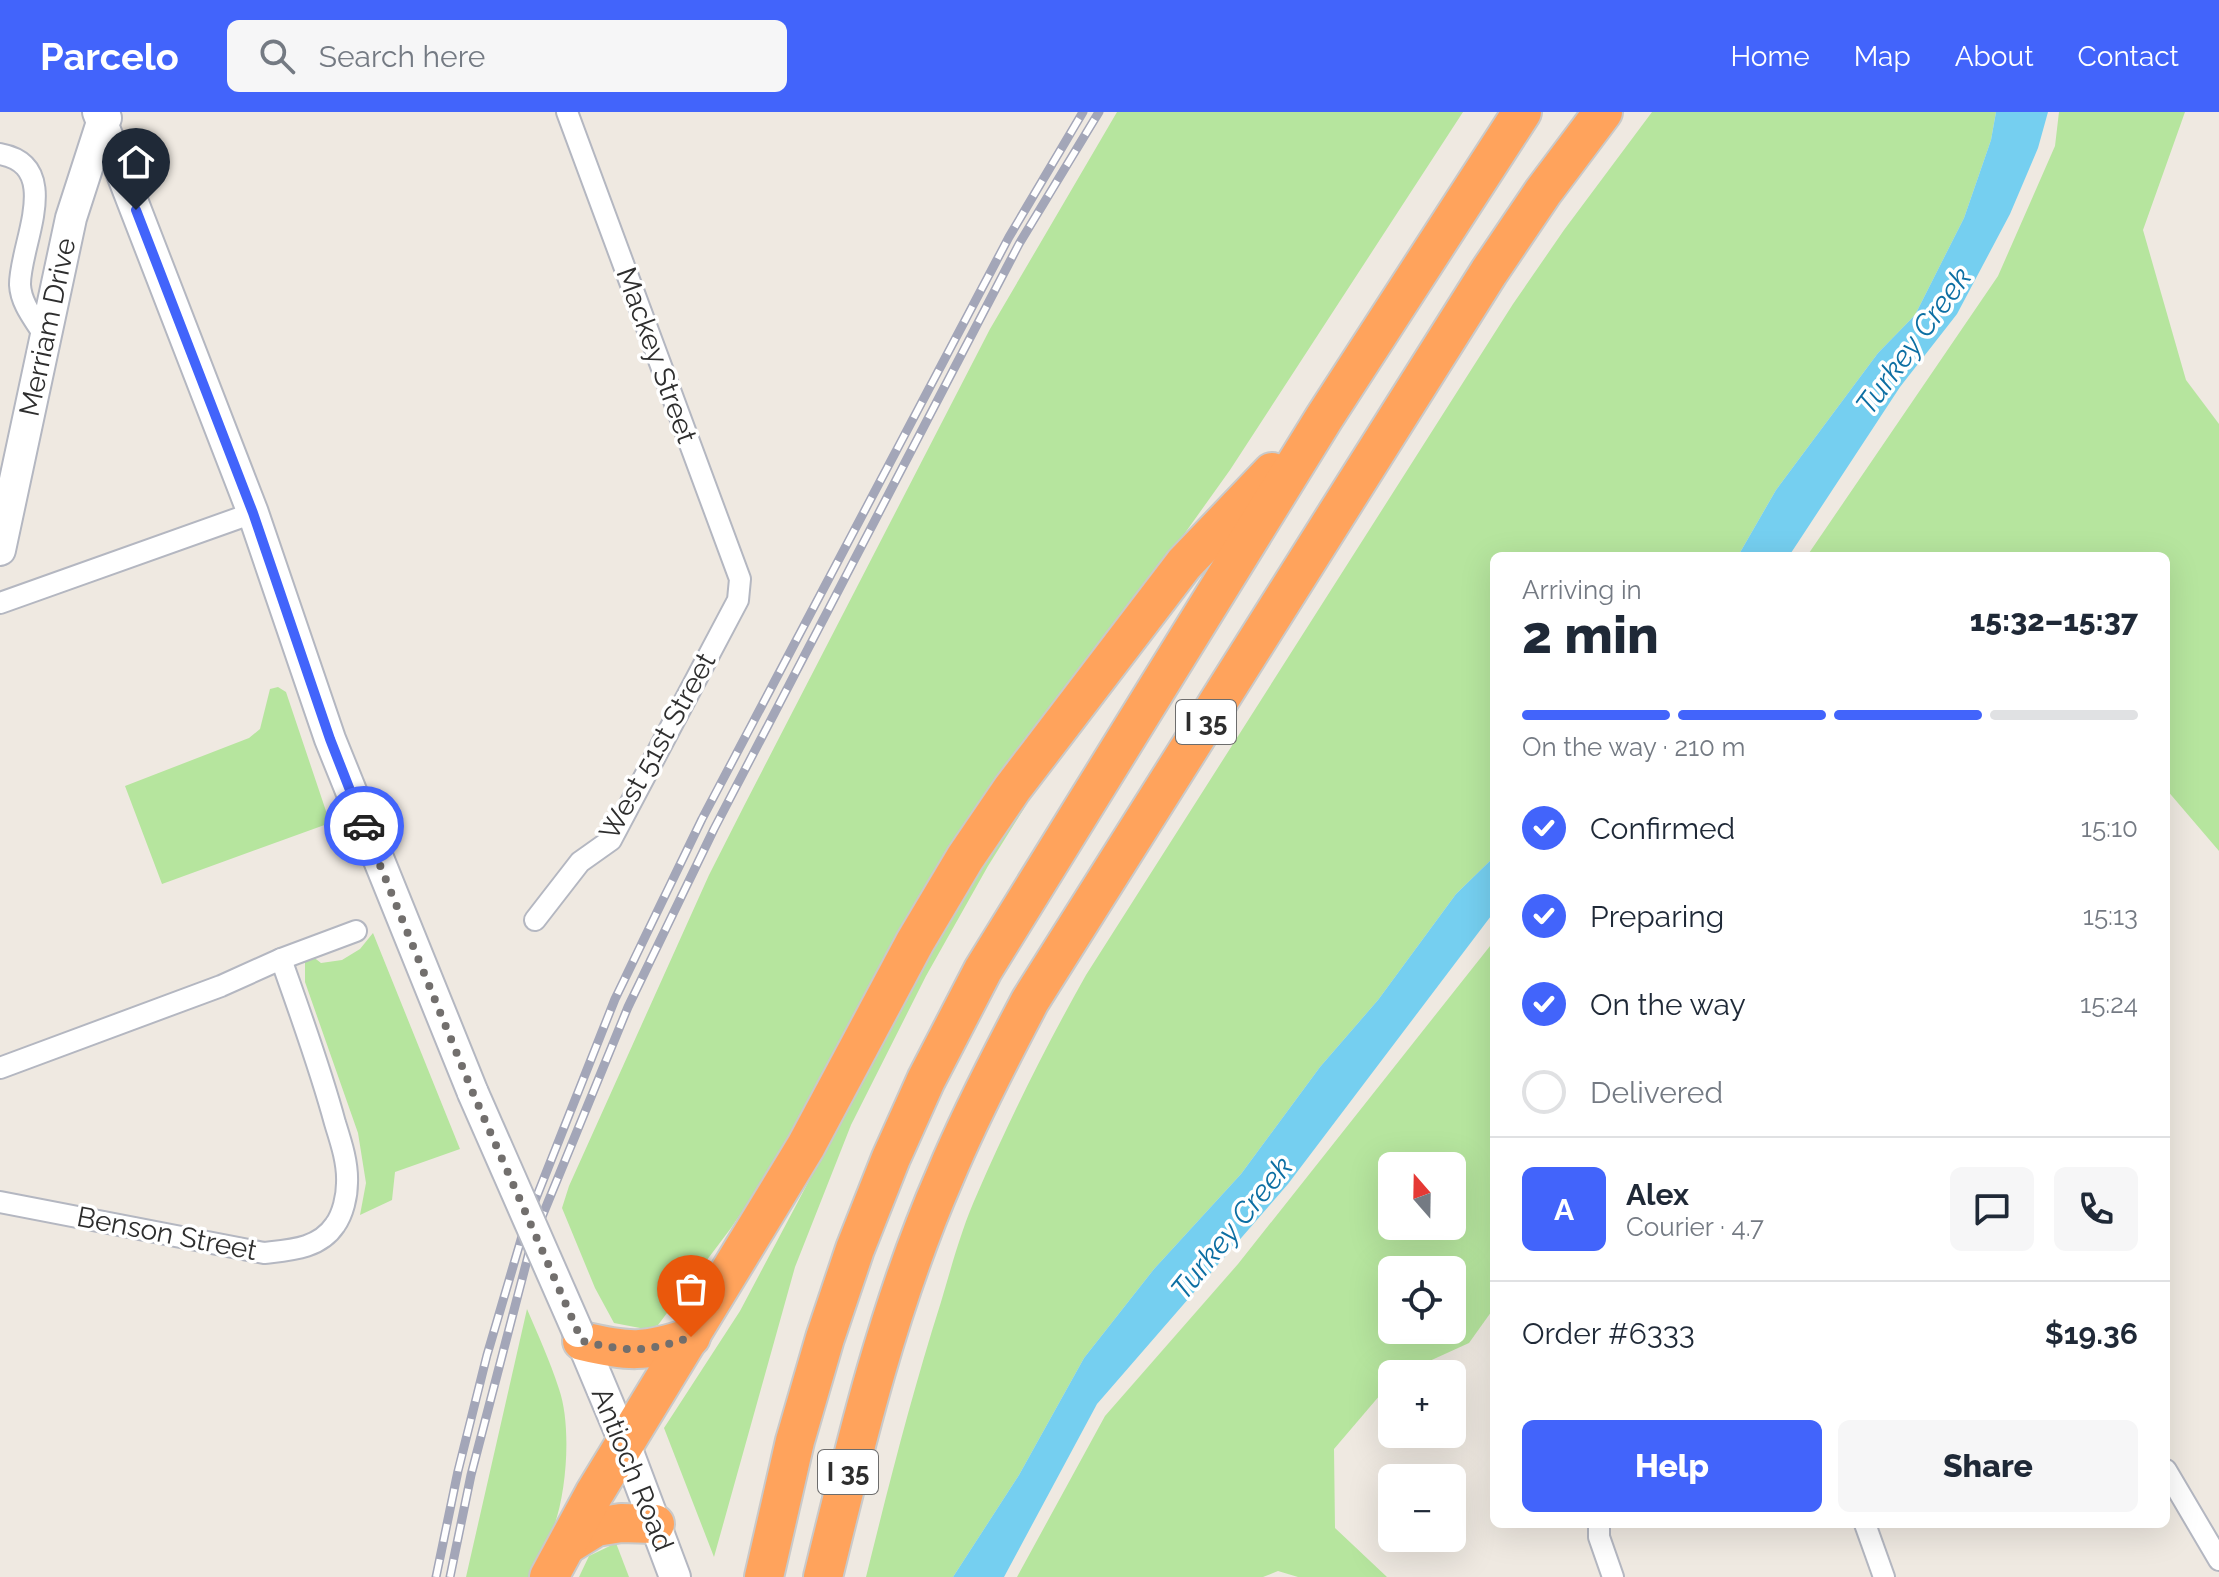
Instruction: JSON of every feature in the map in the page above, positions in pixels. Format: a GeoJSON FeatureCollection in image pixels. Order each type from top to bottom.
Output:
{"type":"FeatureCollection","features":[{"type":"Feature","properties":{"kind":"highway","name":"I 35"},"geometry":{"type":"LineString","coordinates":[[764,1577],[804,1412],[845,1279],[891,1158],[926,1080],[983,970],[1324,418],[1522,112]]}},
{"type":"Feature","properties":{"kind":"highway","name":"I 35"},"geometry":{"type":"LineString","coordinates":[[823,1577],[876,1367],[902,1287],[944,1178],[1030,1001],[1489,272],[1543,192],[1603,112]]}},
{"type":"Feature","properties":{"kind":"highway"},"geometry":{"type":"LineString","coordinates":[[558,1561],[594,1494],[806,1146],[915,942],[965,858],[1012,789],[1184,564],[1324,418]]}},
{"type":"Feature","properties":{"kind":"highway"},"geometry":{"type":"LineString","coordinates":[[580,1337],[637,1351],[662,1347],[691,1337]]}},
{"type":"Feature","properties":{"kind":"highway"},"geometry":{"type":"LineString","coordinates":[[558,1561],[596,1527],[621,1523],[657,1530]]}},
{"type":"Feature","properties":{"kind":"main road","name":"Merriam Drive"},"geometry":{"type":"LineString","coordinates":[[0,550],[71,218],[104,115]]}},
{"type":"Feature","properties":{"kind":"main road","name":"Antioch Road"},"geometry":{"type":"LineString","coordinates":[[104,115],[253,513],[330,739],[473,1093],[625,1444],[675,1577]]}},
{"type":"Feature","properties":{"kind":"street","name":"Mackey Street"},"geometry":{"type":"LineString","coordinates":[[567,112],[735,562],[740,579],[738,600]]}},
{"type":"Feature","properties":{"kind":"street"},"geometry":{"type":"LineString","coordinates":[[0,154],[18,160],[35,184],[35,210],[20,285],[25,307],[44,335]]}},
{"type":"Feature","properties":{"kind":"street"},"geometry":{"type":"LineString","coordinates":[[0,603],[253,513]]}},
{"type":"Feature","properties":{"kind":"street","name":"West 51st Street"},"geometry":{"type":"LineString","coordinates":[[535,920],[580,862],[611,840],[738,600]]}},
{"type":"Feature","properties":{"kind":"street"},"geometry":{"type":"LineString","coordinates":[[0,1068],[221,986],[356,931]]}},
{"type":"Feature","properties":{"kind":"street","name":"Benson Street"},"geometry":{"type":"LineString","coordinates":[[0,1202],[264,1253],[299,1249],[322,1239],[335,1226],[341,1213],[347,1184],[345,1157],[323,1076],[281,959]]}},
{"type":"Feature","properties":{"kind":"street"},"geometry":{"type":"LineString","coordinates":[[2170,1477],[2219,1560]]}},
{"type":"Feature","properties":{"kind":"street"},"geometry":{"type":"LineString","coordinates":[[1599,1528],[1599,1537],[1613,1577]]}},
{"type":"Feature","properties":{"kind":"street"},"geometry":{"type":"LineString","coordinates":[[1866,1528],[1884,1577]]}},
{"type":"Feature","properties":{"kind":"green space"},"geometry":{"type":"Polygon","coordinates":[[[1117,112],[1463,112],[1230,470],[1180,540],[1005,767],[970,820],[805,1119],[731,1228],[658,1325],[641,1332],[640,1328],[614,1323],[595,1288],[562,1208],[569,1186],[709,875],[745,804],[990,329],[1117,112]]]}},
{"type":"Feature","properties":{"kind":"green space"},"geometry":{"type":"Polygon","coordinates":[[[1652,112],[1996,112],[1991,140],[1964,218],[1915,315],[1878,353],[1776,490],[1740,552],[1490,552],[1490,861],[1456,894],[1378,1000],[1320,1067],[1241,1174],[1154,1269],[1084,1358],[1019,1475],[953,1577],[866,1577],[911,1404],[962,1232],[1029,1082],[1086,975],[1513,304],[1652,112]]]}},
{"type":"Feature","properties":{"kind":"green space"},"geometry":{"type":"Polygon","coordinates":[[[2059,112],[2185,112],[2143,230],[2186,380],[2219,424],[2219,851],[2170,794],[2170,552],[1810,552],[1998,276],[2055,146],[2059,112]]]}},
{"type":"Feature","properties":{"kind":"green space"},"geometry":{"type":"Polygon","coordinates":[[[278,687],[286,692],[330,823],[162,884],[125,786],[249,738],[260,729],[270,689],[278,687]]]}},
{"type":"Feature","properties":{"kind":"green space"},"geometry":{"type":"Polygon","coordinates":[[[1028,802],[926,976],[851,1125],[795,1267],[714,1557],[664,1428],[740,1311],[954,907],[1028,802]]]}},
{"type":"Feature","properties":{"kind":"green space"},"geometry":{"type":"Polygon","coordinates":[[[373,933],[460,1149],[395,1172],[392,1200],[360,1215],[366,1183],[358,1133],[305,982],[305,956],[312,956],[321,963],[342,960],[360,949],[373,933]]]}},
{"type":"Feature","properties":{"kind":"green space"},"geometry":{"type":"Polygon","coordinates":[[[1490,946],[1490,1314],[1469,1343],[1432,1360],[1378,1360],[1378,1397],[1334,1449],[1335,1528],[1387,1577],[1298,1577],[1278,1571],[1263,1577],[1017,1577],[1105,1416],[1238,1264],[1490,946]]]}},
{"type":"Feature","properties":{"kind":"green space"},"geometry":{"type":"Polygon","coordinates":[[[527,1309],[552,1368],[563,1404],[566,1462],[561,1501],[551,1534],[528,1577],[466,1577],[527,1309]]]}},
{"type":"Feature","properties":{"kind":"green space"},"geometry":{"type":"Polygon","coordinates":[[[616,1543],[629,1577],[579,1577],[589,1556],[616,1543]]]}},
{"type":"Feature","properties":{"kind":"water","name":"Turkey Creek"},"geometry":{"type":"Polygon","coordinates":[[[1996,112],[2048,112],[2038,148],[2010,214],[1957,314],[1900,387],[1792,552],[1740,552],[1776,490],[1878,353],[1915,315],[1964,218],[1991,140],[1996,112]]]}},
{"type":"Feature","properties":{"kind":"water","name":"Turkey Creek"},"geometry":{"type":"Polygon","coordinates":[[[1490,861],[1490,917],[1288,1184],[1097,1404],[1004,1577],[953,1577],[1019,1475],[1084,1358],[1154,1269],[1241,1174],[1320,1067],[1378,1000],[1456,894],[1490,861]]]}},
{"type":"Feature","properties":{"kind":"railway"},"geometry":{"type":"LineString","coordinates":[[436,1577],[487,1355],[525,1226],[615,999],[702,819],[1009,237],[1083,112]]}},
{"type":"Feature","properties":{"kind":"railway"},"geometry":{"type":"LineString","coordinates":[[450,1577],[471,1475],[532,1241],[628,1007],[714,829],[1019,244],[1099,112]]}},
{"type":"Feature","properties":{"kind":"way so far"},"geometry":{"type":"LineString","coordinates":[[364,826],[473,1093],[582,1341],[637,1351],[662,1347],[691,1337]]}},
{"type":"Feature","properties":{"kind":"route"},"geometry":{"type":"LineString","coordinates":[[136,210],[253,513],[330,739],[364,826]]}}]}
